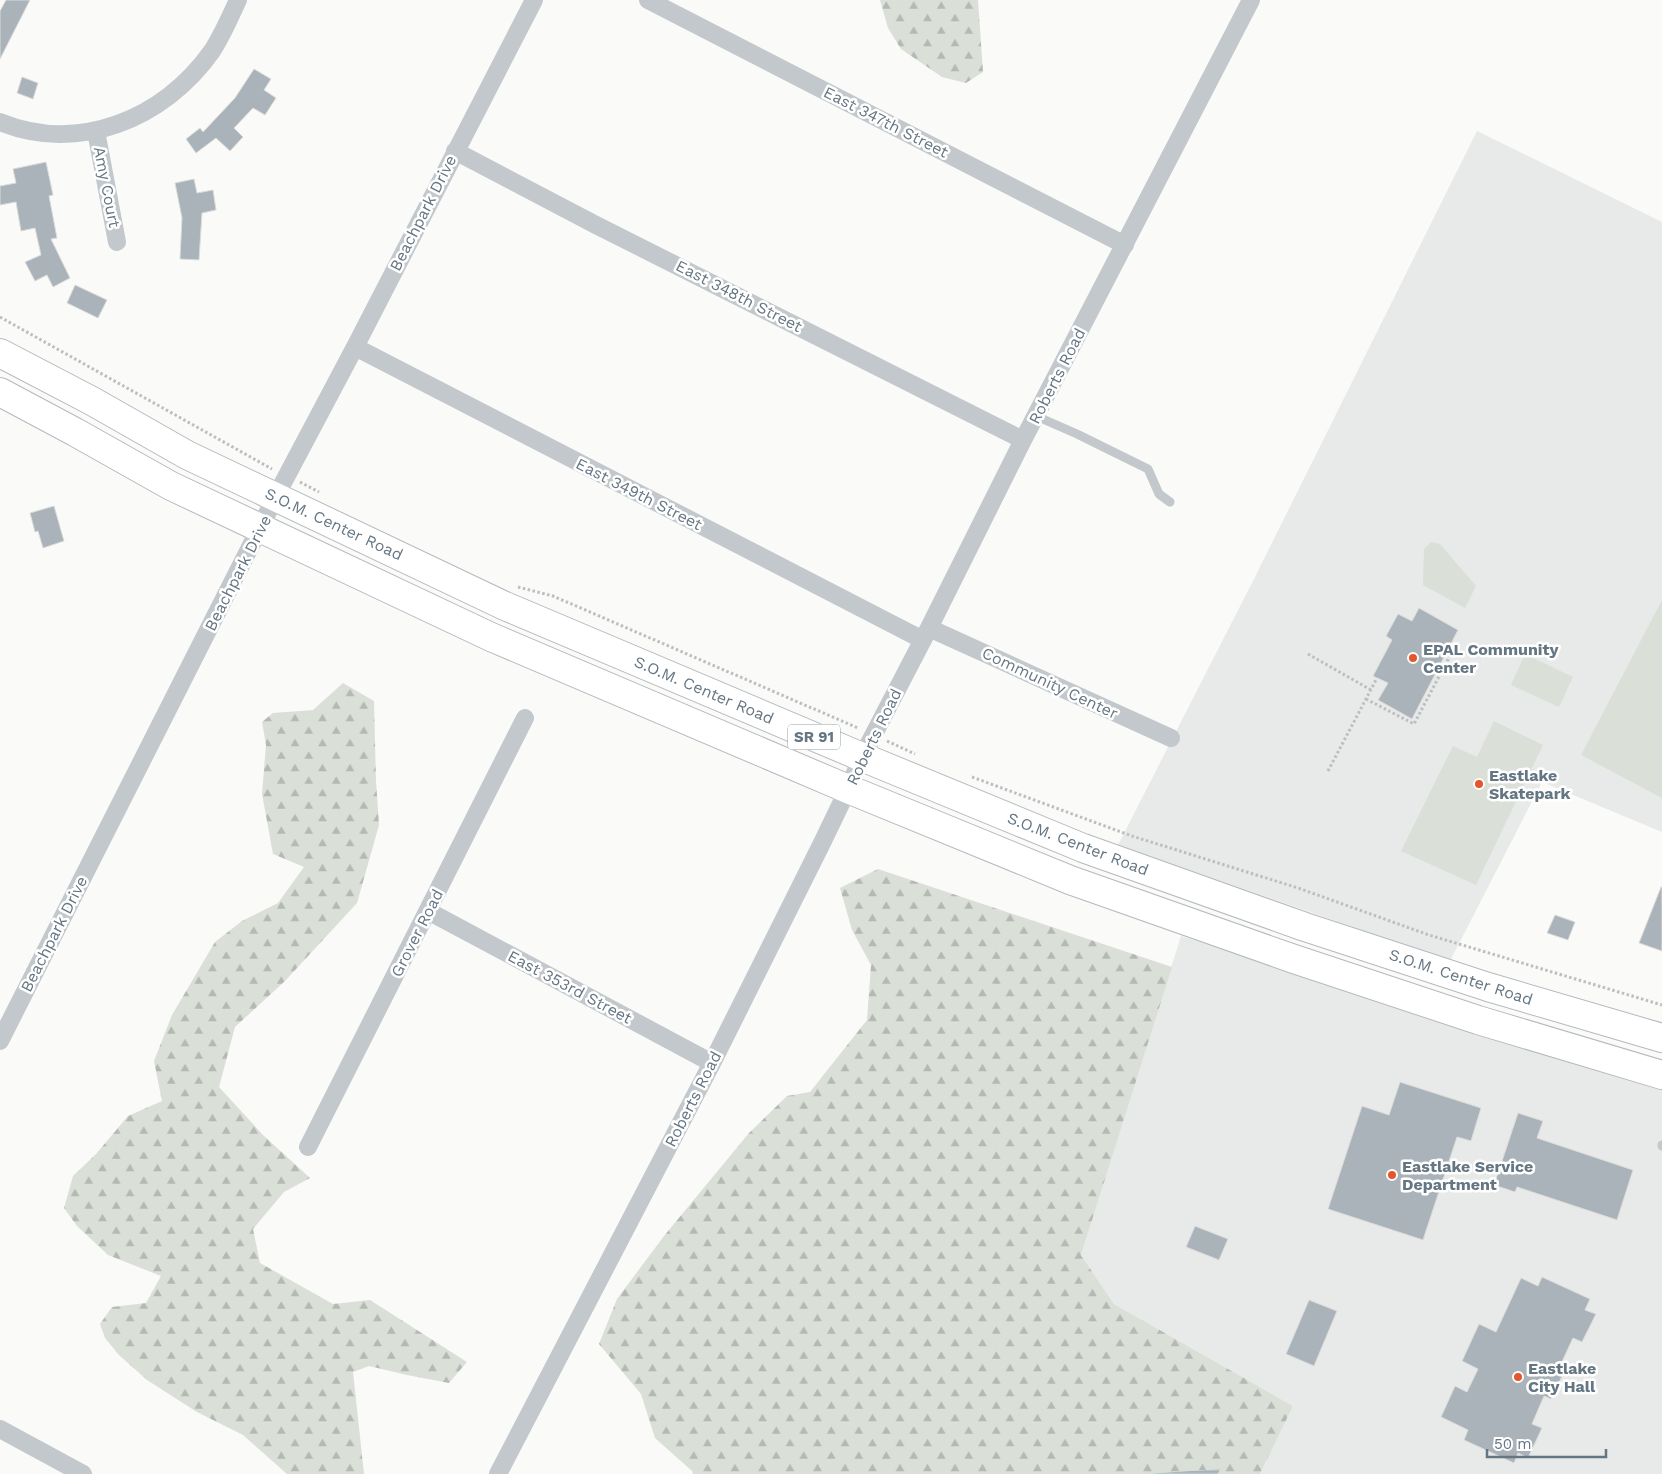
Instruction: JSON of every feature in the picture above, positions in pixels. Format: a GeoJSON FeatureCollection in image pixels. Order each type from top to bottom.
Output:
{"type":"FeatureCollection","features":[{"type":"Feature","properties":{"kind":"main road","name":"S.O.M. Center Road"},"geometry":{"type":"LineString","coordinates":[[0,354],[92,401],[187,455],[505,606],[1083,848],[1305,927],[1488,987],[1662,1038]]}},
{"type":"Feature","properties":{"kind":"main road","name":"SR 91"},"geometry":{"type":"LineString","coordinates":[[0,392],[171,486],[491,638],[848,789],[1070,880],[1294,959],[1478,1020],[1662,1075]]}},
{"type":"Feature","properties":{"kind":"street"},"geometry":{"type":"LineString","coordinates":[[0,122],[17,129],[71,134],[96,131],[131,119],[162,102],[186,83],[212,50],[238,0]]}},
{"type":"Feature","properties":{"kind":"street","name":"Beachpark Drive"},"geometry":{"type":"LineString","coordinates":[[0,1040],[276,496],[534,0]]}},
{"type":"Feature","properties":{"kind":"street","name":"East 347th Street"},"geometry":{"type":"LineString","coordinates":[[648,0],[1125,245]]}},
{"type":"Feature","properties":{"kind":"street","name":"Roberts Road"},"geometry":{"type":"LineString","coordinates":[[498,1474],[712,1063],[848,789],[862,757],[1251,0]]}},
{"type":"Feature","properties":{"kind":"street","name":"Amy Court"},"geometry":{"type":"LineString","coordinates":[[96,131],[117,242]]}},
{"type":"Feature","properties":{"kind":"street","name":"East 348th Street"},"geometry":{"type":"LineString","coordinates":[[455,151],[596,225],[1024,440]]}},
{"type":"Feature","properties":{"kind":"street","name":"East 349th Street"},"geometry":{"type":"LineString","coordinates":[[355,347],[926,634]]}},
{"type":"Feature","properties":{"kind":"street","name":"Community Center"},"geometry":{"type":"LineString","coordinates":[[926,634],[1171,738]]}},
{"type":"Feature","properties":{"kind":"street","name":"Grover Road"},"geometry":{"type":"LineString","coordinates":[[308,1147],[525,718]]}},
{"type":"Feature","properties":{"kind":"street","name":"East 353rd Street"},"geometry":{"type":"LineString","coordinates":[[428,911],[712,1063]]}},
{"type":"Feature","properties":{"kind":"street"},"geometry":{"type":"LineString","coordinates":[[0,1429],[83,1474]]}},
{"type":"Feature","properties":{"kind":"lane"},"geometry":{"type":"LineString","coordinates":[[1036,416],[1148,469],[1159,494],[1170,502]]}},
{"type":"Feature","properties":{"kind":"path"},"geometry":{"type":"LineString","coordinates":[[0,317],[274,470]]}},
{"type":"Feature","properties":{"kind":"path"},"geometry":{"type":"LineString","coordinates":[[301,483],[326,496]]}},
{"type":"Feature","properties":{"kind":"path"},"geometry":{"type":"LineString","coordinates":[[512,586],[553,596],[858,728]]}},
{"type":"Feature","properties":{"kind":"path"},"geometry":{"type":"LineString","coordinates":[[1366,699],[1414,724],[1453,650]]}},
{"type":"Feature","properties":{"kind":"path"},"geometry":{"type":"LineString","coordinates":[[1308,654],[1371,690]]}},
{"type":"Feature","properties":{"kind":"path"},"geometry":{"type":"LineString","coordinates":[[1328,771],[1377,678]]}},
{"type":"Feature","properties":{"kind":"path"},"geometry":{"type":"LineString","coordinates":[[894,744],[918,755]]}},
{"type":"Feature","properties":{"kind":"path"},"geometry":{"type":"LineString","coordinates":[[969,776],[1132,836],[1298,888],[1429,935],[1662,1005]]}},
{"type":"Feature","properties":{"kind":"shaded area"},"geometry":{"type":"Polygon","coordinates":[[[1477,131],[1662,222],[1662,832],[1542,782],[1450,961],[1118,845],[1255,577],[1477,131]]]}},
{"type":"Feature","properties":{"kind":"shaded area"},"geometry":{"type":"Polygon","coordinates":[[[1181,936],[1662,1083],[1662,1474],[1260,1474],[1293,1406],[1114,1304],[1081,1255],[1181,936]]]}},
{"type":"Feature","properties":{"kind":"shaded area"},"geometry":{"type":"Polygon","coordinates":[[[1220,1469],[1218,1474],[1144,1474],[1220,1469]]]}},
{"type":"Feature","properties":{"kind":"green space"},"geometry":{"type":"Polygon","coordinates":[[[880,0],[978,0],[983,72],[966,83],[942,77],[901,49],[888,28],[880,0]]]}},
{"type":"Feature","properties":{"kind":"green space"},"geometry":{"type":"Polygon","coordinates":[[[1431,542],[1440,544],[1476,586],[1465,608],[1423,585],[1424,549],[1431,542]]]}},
{"type":"Feature","properties":{"kind":"green space"},"geometry":{"type":"Polygon","coordinates":[[[1662,600],[1662,798],[1581,755],[1662,600]]]}},
{"type":"Feature","properties":{"kind":"green space"},"geometry":{"type":"Polygon","coordinates":[[[1525,654],[1573,677],[1559,707],[1511,685],[1525,654]]]}},
{"type":"Feature","properties":{"kind":"green space"},"geometry":{"type":"Polygon","coordinates":[[[343,683],[374,701],[379,825],[357,903],[285,981],[235,1027],[219,1087],[263,1135],[310,1178],[284,1192],[253,1229],[260,1263],[333,1304],[370,1300],[467,1362],[449,1383],[369,1366],[353,1372],[364,1474],[287,1474],[243,1435],[197,1412],[147,1380],[119,1355],[105,1338],[100,1324],[112,1307],[146,1303],[161,1276],[108,1255],[77,1226],[64,1208],[73,1176],[96,1154],[128,1116],[162,1101],[154,1061],[172,1015],[215,942],[242,921],[278,903],[304,867],[273,854],[262,794],[266,745],[262,722],[273,713],[313,710],[343,683]]]}},
{"type":"Feature","properties":{"kind":"green space","name":"Eastlake Skatepark"},"geometry":{"type":"Polygon","coordinates":[[[1494,721],[1543,745],[1476,885],[1401,851],[1453,746],[1477,757],[1494,721]]]}},
{"type":"Feature","properties":{"kind":"green space"},"geometry":{"type":"Polygon","coordinates":[[[878,869],[1172,967],[1081,1255],[1114,1304],[1293,1406],[1260,1474],[1218,1474],[1220,1469],[1144,1474],[693,1474],[655,1438],[641,1394],[599,1344],[617,1299],[664,1236],[749,1133],[787,1096],[810,1092],[867,1020],[871,965],[852,930],[840,888],[878,869]]]}},
{"type":"Feature","properties":{"kind":"building"},"geometry":{"type":"Polygon","coordinates":[[[6,0],[30,0],[0,59],[0,11],[6,0]]]}},
{"type":"Feature","properties":{"kind":"building"},"geometry":{"type":"Polygon","coordinates":[[[254,69],[271,79],[264,90],[276,98],[265,115],[253,108],[234,128],[243,137],[230,151],[216,138],[196,153],[186,139],[200,128],[203,132],[235,98],[254,69]]]}},
{"type":"Feature","properties":{"kind":"building"},"geometry":{"type":"Polygon","coordinates":[[[22,77],[38,83],[33,99],[17,93],[22,77]]]}},
{"type":"Feature","properties":{"kind":"building"},"geometry":{"type":"Polygon","coordinates":[[[46,162],[53,195],[49,196],[57,238],[51,239],[70,278],[53,287],[47,275],[35,281],[25,262],[41,255],[35,228],[21,231],[16,202],[0,205],[0,186],[16,183],[13,169],[46,162]]]}},
{"type":"Feature","properties":{"kind":"building"},"geometry":{"type":"Polygon","coordinates":[[[194,179],[197,193],[213,190],[216,210],[202,213],[199,260],[180,259],[182,218],[175,183],[194,179]]]}},
{"type":"Feature","properties":{"kind":"building"},"geometry":{"type":"Polygon","coordinates":[[[75,285],[107,300],[98,318],[67,303],[75,285]]]}},
{"type":"Feature","properties":{"kind":"building"},"geometry":{"type":"Polygon","coordinates":[[[54,506],[64,541],[43,548],[38,531],[35,532],[30,513],[54,506]]]}},
{"type":"Feature","properties":{"kind":"building","name":"EPAL Community Center"},"geometry":{"type":"Polygon","coordinates":[[[1419,608],[1458,630],[1412,719],[1378,700],[1388,683],[1373,676],[1392,640],[1386,636],[1398,614],[1412,621],[1419,608]]]}},
{"type":"Feature","properties":{"kind":"building"},"geometry":{"type":"Polygon","coordinates":[[[1662,887],[1662,951],[1639,943],[1662,887]]]}},
{"type":"Feature","properties":{"kind":"building"},"geometry":{"type":"Polygon","coordinates":[[[1555,915],[1575,922],[1568,940],[1547,933],[1555,915]]]}},
{"type":"Feature","properties":{"kind":"building","name":"Eastlake Service Department"},"geometry":{"type":"Polygon","coordinates":[[[1400,1082],[1481,1108],[1471,1141],[1457,1137],[1423,1240],[1328,1209],[1362,1106],[1389,1115],[1400,1082]]]}},
{"type":"Feature","properties":{"kind":"building"},"geometry":{"type":"Polygon","coordinates":[[[1518,1113],[1543,1121],[1537,1138],[1633,1170],[1617,1220],[1517,1187],[1515,1192],[1494,1185],[1518,1113]]]}},
{"type":"Feature","properties":{"kind":"building"},"geometry":{"type":"Polygon","coordinates":[[[1195,1226],[1228,1239],[1219,1260],[1186,1247],[1195,1226]]]}},
{"type":"Feature","properties":{"kind":"building","name":"Eastlake City Hall"},"geometry":{"type":"Polygon","coordinates":[[[1542,1277],[1590,1299],[1585,1310],[1596,1314],[1582,1342],[1573,1338],[1560,1366],[1566,1368],[1551,1399],[1544,1396],[1532,1424],[1542,1428],[1528,1458],[1518,1453],[1514,1463],[1464,1440],[1468,1430],[1441,1417],[1455,1386],[1467,1392],[1478,1369],[1462,1361],[1479,1324],[1496,1332],[1521,1278],[1538,1286],[1542,1277]]]}},
{"type":"Feature","properties":{"kind":"building"},"geometry":{"type":"Polygon","coordinates":[[[1309,1300],[1337,1311],[1314,1366],[1286,1354],[1309,1300]]]}},
{"type":"Feature","properties":{"kind":"place","name":"EPAL Community Center"},"geometry":{"type":"Point","coordinates":[1413,658]}},
{"type":"Feature","properties":{"kind":"place","name":"Eastlake Skatepark"},"geometry":{"type":"Point","coordinates":[1479,784]}},
{"type":"Feature","properties":{"kind":"place","name":"Eastlake Service Department"},"geometry":{"type":"Point","coordinates":[1392,1175]}},
{"type":"Feature","properties":{"kind":"place","name":"Eastlake City Hall"},"geometry":{"type":"Point","coordinates":[1518,1377]}}]}
